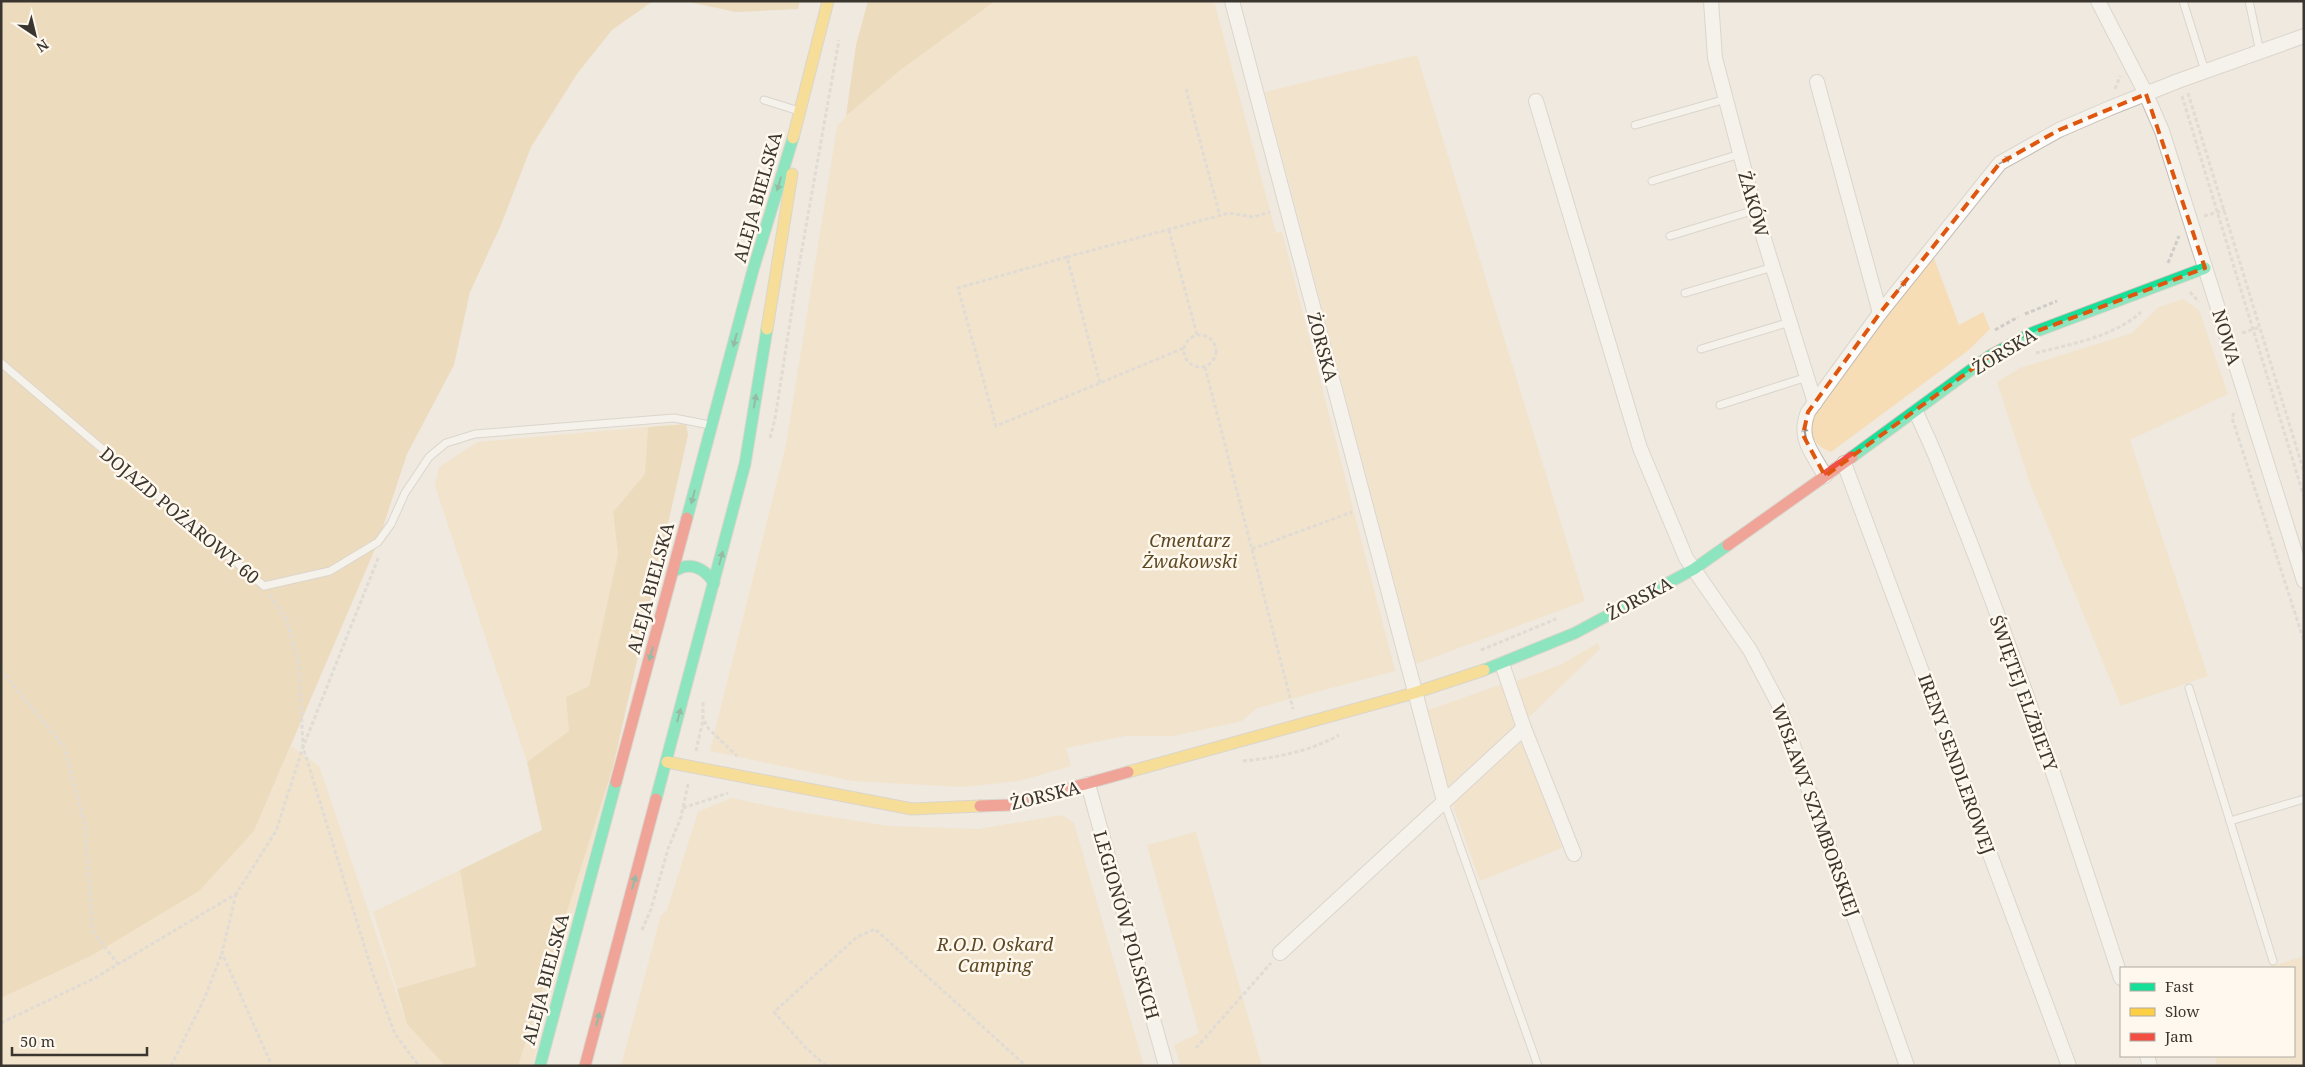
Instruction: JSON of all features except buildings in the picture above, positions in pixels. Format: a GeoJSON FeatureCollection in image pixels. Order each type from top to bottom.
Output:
{"type":"FeatureCollection","features":[{"type":"Feature","properties":{"kind":"street","name":"ALEJA BIELSKA"},"geometry":{"type":"LineString","coordinates":[[540,1066],[754,270],[799,116],[828,1]]}},
{"type":"Feature","properties":{"kind":"street","name":"ŻORSKA"},"geometry":{"type":"LineString","coordinates":[[1232,1],[1444,801]]}},
{"type":"Feature","properties":{"kind":"street","name":"ŻAKÓW"},"geometry":{"type":"LineString","coordinates":[[1711,1],[1715,58],[1755,210],[1815,403]]}},
{"type":"Feature","properties":{"kind":"street"},"geometry":{"type":"LineString","coordinates":[[2098,1],[2146,94]]}},
{"type":"Feature","properties":{"kind":"street"},"geometry":{"type":"LineString","coordinates":[[1825,476],[1803,435],[1803,424],[1815,403],[1880,313],[2000,163],[2059,130],[2181,80],[2304,36]]}},
{"type":"Feature","properties":{"kind":"street"},"geometry":{"type":"LineString","coordinates":[[1816,82],[1880,313]]}},
{"type":"Feature","properties":{"kind":"street","name":"NOWA"},"geometry":{"type":"LineString","coordinates":[[2146,94],[2162,131],[2304,581]]}},
{"type":"Feature","properties":{"kind":"street","name":"ŻORSKA"},"geometry":{"type":"LineString","coordinates":[[1536,102],[1640,448],[1686,558],[1694,569]]}},
{"type":"Feature","properties":{"kind":"street","name":"ALEJA BIELSKA"},"geometry":{"type":"LineString","coordinates":[[585,1066],[745,464],[788,206],[799,116]]}},
{"type":"Feature","properties":{"kind":"street","name":"ŻORSKA"},"geometry":{"type":"LineString","coordinates":[[667,762],[912,809],[1010,805],[1414,693],[1502,664],[1575,633],[1694,569],[1916,412],[1990,356],[2032,333],[2097,307],[2206,268]]}},
{"type":"Feature","properties":{"kind":"street","name":"ŚWIĘTEJ ELŻBIETY"},"geometry":{"type":"LineString","coordinates":[[1916,412],[1940,466],[1979,566],[2045,749],[2120,975]]}},
{"type":"Feature","properties":{"kind":"street","name":"IRENY SENDLEROWEJ"},"geometry":{"type":"LineString","coordinates":[[1844,463],[2069,1066]]}},
{"type":"Feature","properties":{"kind":"street"},"geometry":{"type":"LineString","coordinates":[[672,573],[682,566],[694,566],[706,571],[714,583]]}},
{"type":"Feature","properties":{"kind":"street","name":"WISŁAWY SZYMBORSKIEJ"},"geometry":{"type":"LineString","coordinates":[[1694,569],[1750,650],[1778,703],[1907,1066]]}},
{"type":"Feature","properties":{"kind":"street"},"geometry":{"type":"LineString","coordinates":[[1502,664],[1524,728],[1574,854]]}},
{"type":"Feature","properties":{"kind":"street"},"geometry":{"type":"LineString","coordinates":[[1280,953],[1524,728]]}},
{"type":"Feature","properties":{"kind":"street","name":"LEGIONÓW POLSKICH"},"geometry":{"type":"LineString","coordinates":[[1088,784],[1166,1066]]}},
{"type":"Feature","properties":{"kind":"lane"},"geometry":{"type":"LineString","coordinates":[[2182,1],[2205,71]]}},
{"type":"Feature","properties":{"kind":"lane"},"geometry":{"type":"LineString","coordinates":[[2249,1],[2260,52]]}},
{"type":"Feature","properties":{"kind":"lane"},"geometry":{"type":"LineString","coordinates":[[1635,125],[1726,99]]}},
{"type":"Feature","properties":{"kind":"lane"},"geometry":{"type":"LineString","coordinates":[[764,100],[799,116]]}},
{"type":"Feature","properties":{"kind":"lane"},"geometry":{"type":"LineString","coordinates":[[1652,180],[1740,154]]}},
{"type":"Feature","properties":{"kind":"lane"},"geometry":{"type":"LineString","coordinates":[[1670,236],[1755,210]]}},
{"type":"Feature","properties":{"kind":"lane"},"geometry":{"type":"LineString","coordinates":[[1685,294],[1773,267]]}},
{"type":"Feature","properties":{"kind":"lane"},"geometry":{"type":"LineString","coordinates":[[1701,349],[1790,322]]}},
{"type":"Feature","properties":{"kind":"lane","name":"DOJAZD POŻAROWY 60"},"geometry":{"type":"LineString","coordinates":[[1,363],[264,586],[330,572],[378,542],[391,524],[405,493],[429,457],[446,443],[474,434],[674,418],[712,425]]}},
{"type":"Feature","properties":{"kind":"lane"},"geometry":{"type":"LineString","coordinates":[[1720,405],[1807,377]]}},
{"type":"Feature","properties":{"kind":"lane"},"geometry":{"type":"LineString","coordinates":[[2189,688],[2273,960]]}},
{"type":"Feature","properties":{"kind":"lane"},"geometry":{"type":"LineString","coordinates":[[2230,821],[2304,799]]}},
{"type":"Feature","properties":{"kind":"lane"},"geometry":{"type":"LineString","coordinates":[[1444,801],[1538,1066]]}},
{"type":"Feature","properties":{"kind":"path"},"geometry":{"type":"LineString","coordinates":[[768,444],[775,419],[797,277],[840,39]]}},
{"type":"Feature","properties":{"kind":"path"},"geometry":{"type":"LineString","coordinates":[[2181,80],[2225,210],[2304,472]]}},
{"type":"Feature","properties":{"kind":"path"},"geometry":{"type":"LineString","coordinates":[[2181,80],[2218,212],[2304,498]]}},
{"type":"Feature","properties":{"kind":"path"},"geometry":{"type":"LineString","coordinates":[[1186,89],[1220,216]]}},
{"type":"Feature","properties":{"kind":"path"},"geometry":{"type":"LineString","coordinates":[[2165,271],[2181,231],[2179,225],[2225,210]]}},
{"type":"Feature","properties":{"kind":"path"},"geometry":{"type":"LineString","coordinates":[[1184,348],[1188,363],[1198,368],[1205,367],[1216,358],[1216,347],[1210,338],[1197,335],[1190,338],[1184,348],[996,426],[958,288],[1229,213],[1253,217],[1270,212]]}},
{"type":"Feature","properties":{"kind":"path"},"geometry":{"type":"LineString","coordinates":[[1169,230],[1197,335]]}},
{"type":"Feature","properties":{"kind":"path"},"geometry":{"type":"LineString","coordinates":[[1067,257],[1100,383]]}},
{"type":"Feature","properties":{"kind":"path"},"geometry":{"type":"LineString","coordinates":[[2183,291],[2189,292],[2204,307]]}},
{"type":"Feature","properties":{"kind":"path"},"geometry":{"type":"LineString","coordinates":[[1998,327],[2041,306],[2059,301]]}},
{"type":"Feature","properties":{"kind":"path"},"geometry":{"type":"LineString","coordinates":[[2129,323],[2147,306]]}},
{"type":"Feature","properties":{"kind":"path"},"geometry":{"type":"LineString","coordinates":[[2239,333],[2260,327]]}},
{"type":"Feature","properties":{"kind":"path"},"geometry":{"type":"LineString","coordinates":[[1205,367],[1294,714]]}},
{"type":"Feature","properties":{"kind":"path"},"geometry":{"type":"LineString","coordinates":[[1252,549],[1354,512]]}},
{"type":"Feature","properties":{"kind":"path"},"geometry":{"type":"LineString","coordinates":[[171,1066],[177,1050],[206,997],[222,953],[236,894],[276,831],[303,746],[380,552]]}},
{"type":"Feature","properties":{"kind":"path"},"geometry":{"type":"LineString","coordinates":[[264,586],[287,621],[299,665],[303,746],[377,982],[395,1034],[419,1066]]}},
{"type":"Feature","properties":{"kind":"path"},"geometry":{"type":"LineString","coordinates":[[1,670],[64,747],[85,825],[93,932],[118,964]]}},
{"type":"Feature","properties":{"kind":"path"},"geometry":{"type":"LineString","coordinates":[[704,720],[709,729],[742,762],[733,760]]}},
{"type":"Feature","properties":{"kind":"path"},"geometry":{"type":"LineString","coordinates":[[683,808],[734,790]]}},
{"type":"Feature","properties":{"kind":"path"},"geometry":{"type":"LineString","coordinates":[[1,1023],[118,964],[236,894]]}},
{"type":"Feature","properties":{"kind":"path"},"geometry":{"type":"LineString","coordinates":[[826,1066],[805,1048],[774,1012],[857,937],[875,929],[1026,1066]]}},
{"type":"Feature","properties":{"kind":"path"},"geometry":{"type":"LineString","coordinates":[[222,953],[272,1066]]}},
{"type":"Feature","properties":{"kind":"path"},"geometry":{"type":"LineString","coordinates":[[1196,1048],[1280,953]]}},
{"type":"Feature","properties":{"kind":"highlighted area"},"geometry":{"type":"Polygon","coordinates":[[[2146,94],[2205,268],[2032,333],[1990,356],[1825,476],[1803,435],[1808,412],[1880,313],[2000,163],[2059,130],[2146,94]]]}},
{"type":"Feature","properties":{"kind":"green space","name":"Cmentarz Żwakowski"},"geometry":{"type":"Polygon","coordinates":[[[995,1],[1214,1],[1276,233],[1282,232],[1395,671],[1257,708],[1242,721],[1174,736],[1126,736],[1066,748],[1071,766],[1019,781],[963,787],[853,781],[710,751],[786,445],[837,127],[846,116],[898,72],[995,1]]]}},
{"type":"Feature","properties":{"kind":"green space"},"geometry":{"type":"Polygon","coordinates":[[[1417,55],[1585,601],[1416,664],[1265,92],[1417,55]]]}},
{"type":"Feature","properties":{"kind":"green space"},"geometry":{"type":"Polygon","coordinates":[[[1933,256],[1959,325],[1983,312],[1990,329],[1970,349],[1831,452],[1823,448],[1814,440],[1812,435],[1812,423],[1816,409],[1933,256]]]}},
{"type":"Feature","properties":{"kind":"green space"},"geometry":{"type":"Polygon","coordinates":[[[2183,299],[2199,310],[2228,394],[2130,440],[2208,676],[2121,706],[2031,486],[1997,382],[2020,368],[2132,333],[2159,307],[2183,299]]]}},
{"type":"Feature","properties":{"kind":"green space"},"geometry":{"type":"Polygon","coordinates":[[[648,427],[645,474],[613,512],[618,554],[589,686],[566,697],[569,731],[527,762],[435,486],[439,467],[478,442],[648,427]]]}},
{"type":"Feature","properties":{"kind":"green space"},"geometry":{"type":"Polygon","coordinates":[[[1598,643],[1600,649],[1526,720],[1514,682],[1560,665],[1598,643]]]}},
{"type":"Feature","properties":{"kind":"green space"},"geometry":{"type":"Polygon","coordinates":[[[1505,683],[1519,726],[1447,792],[1423,712],[1505,683]]]}},
{"type":"Feature","properties":{"kind":"green space"},"geometry":{"type":"Polygon","coordinates":[[[1522,739],[1562,848],[1480,881],[1452,803],[1522,739]]]}},
{"type":"Feature","properties":{"kind":"green space"},"geometry":{"type":"Polygon","coordinates":[[[291,746],[319,766],[407,1024],[445,1066],[1,1066],[1,998],[91,956],[254,831],[291,746]]]}},
{"type":"Feature","properties":{"kind":"green space"},"geometry":{"type":"Polygon","coordinates":[[[613,767],[532,1066],[518,1066],[613,767]]]}},
{"type":"Feature","properties":{"kind":"green space","name":"R.O.D. Oskard Camping"},"geometry":{"type":"Polygon","coordinates":[[[731,798],[794,811],[889,826],[978,829],[1062,815],[1074,823],[1144,1066],[621,1066],[661,915],[667,910],[698,812],[731,798]]]}},
{"type":"Feature","properties":{"kind":"green space"},"geometry":{"type":"Polygon","coordinates":[[[1196,832],[1262,1066],[1181,1066],[1174,1045],[1199,1033],[1147,845],[1196,832]]]}},
{"type":"Feature","properties":{"kind":"green space"},"geometry":{"type":"Polygon","coordinates":[[[460,870],[476,966],[397,989],[373,912],[460,870]]]}},
{"type":"Feature","properties":{"kind":"green space"},"geometry":{"type":"Polygon","coordinates":[[[2304,956],[2304,1066],[2217,1066],[2215,1057],[2295,1057],[2295,967],[2270,967],[2304,956]]]}},
{"type":"Feature","properties":{"kind":"shaded area"},"geometry":{"type":"Polygon","coordinates":[[[1,1],[653,1],[612,30],[577,74],[531,147],[501,225],[470,292],[454,365],[407,454],[378,542],[254,831],[199,891],[91,956],[1,998],[1,1]]]}},
{"type":"Feature","properties":{"kind":"shaded area"},"geometry":{"type":"Polygon","coordinates":[[[684,1],[800,1],[798,9],[736,12],[684,1]]]}},
{"type":"Feature","properties":{"kind":"shaded area"},"geometry":{"type":"Polygon","coordinates":[[[868,1],[995,1],[898,72],[846,116],[856,45],[868,1]]]}},
{"type":"Feature","properties":{"kind":"shaded area"},"geometry":{"type":"Polygon","coordinates":[[[686,424],[688,435],[613,767],[518,1066],[445,1066],[407,1024],[397,989],[476,966],[460,870],[542,830],[527,762],[569,731],[566,697],[589,686],[618,554],[613,512],[645,474],[648,427],[686,424]]]}},
{"type":"Feature","properties":{"kind":"traffic: fast"},"geometry":{"type":"LineString","coordinates":[[687,518],[753,270],[793,138]]}},
{"type":"Feature","properties":{"kind":"traffic: fast"},"geometry":{"type":"LineString","coordinates":[[1852,457],[1990,356],[2032,333],[2205,268]]}},
{"type":"Feature","properties":{"kind":"traffic: fast"},"geometry":{"type":"LineString","coordinates":[[656,799],[745,464],[767,329]]}},
{"type":"Feature","properties":{"kind":"traffic: fast"},"geometry":{"type":"LineString","coordinates":[[1484,670],[1575,633],[1694,569],[1728,545]]}},
{"type":"Feature","properties":{"kind":"traffic: fast"},"geometry":{"type":"LineString","coordinates":[[672,573],[684,567],[695,567],[701,569],[714,583]]}},
{"type":"Feature","properties":{"kind":"traffic: fast"},"geometry":{"type":"LineString","coordinates":[[540,1066],[616,782]]}},
{"type":"Feature","properties":{"kind":"traffic: slow"},"geometry":{"type":"LineString","coordinates":[[793,138],[828,1]]}},
{"type":"Feature","properties":{"kind":"traffic: slow"},"geometry":{"type":"LineString","coordinates":[[767,329],[792,174]]}},
{"type":"Feature","properties":{"kind":"traffic: slow"},"geometry":{"type":"LineString","coordinates":[[1128,772],[1414,693],[1484,670]]}},
{"type":"Feature","properties":{"kind":"traffic: slow"},"geometry":{"type":"LineString","coordinates":[[667,762],[912,809],[980,806]]}},
{"type":"Feature","properties":{"kind":"traffic: jam"},"geometry":{"type":"LineString","coordinates":[[1728,545],[1852,457]]}},
{"type":"Feature","properties":{"kind":"traffic: jam"},"geometry":{"type":"LineString","coordinates":[[616,782],[687,518]]}},
{"type":"Feature","properties":{"kind":"traffic: jam"},"geometry":{"type":"LineString","coordinates":[[980,806],[1010,805],[1128,772]]}},
{"type":"Feature","properties":{"kind":"traffic: jam"},"geometry":{"type":"LineString","coordinates":[[585,1066],[656,799]]}}]}
